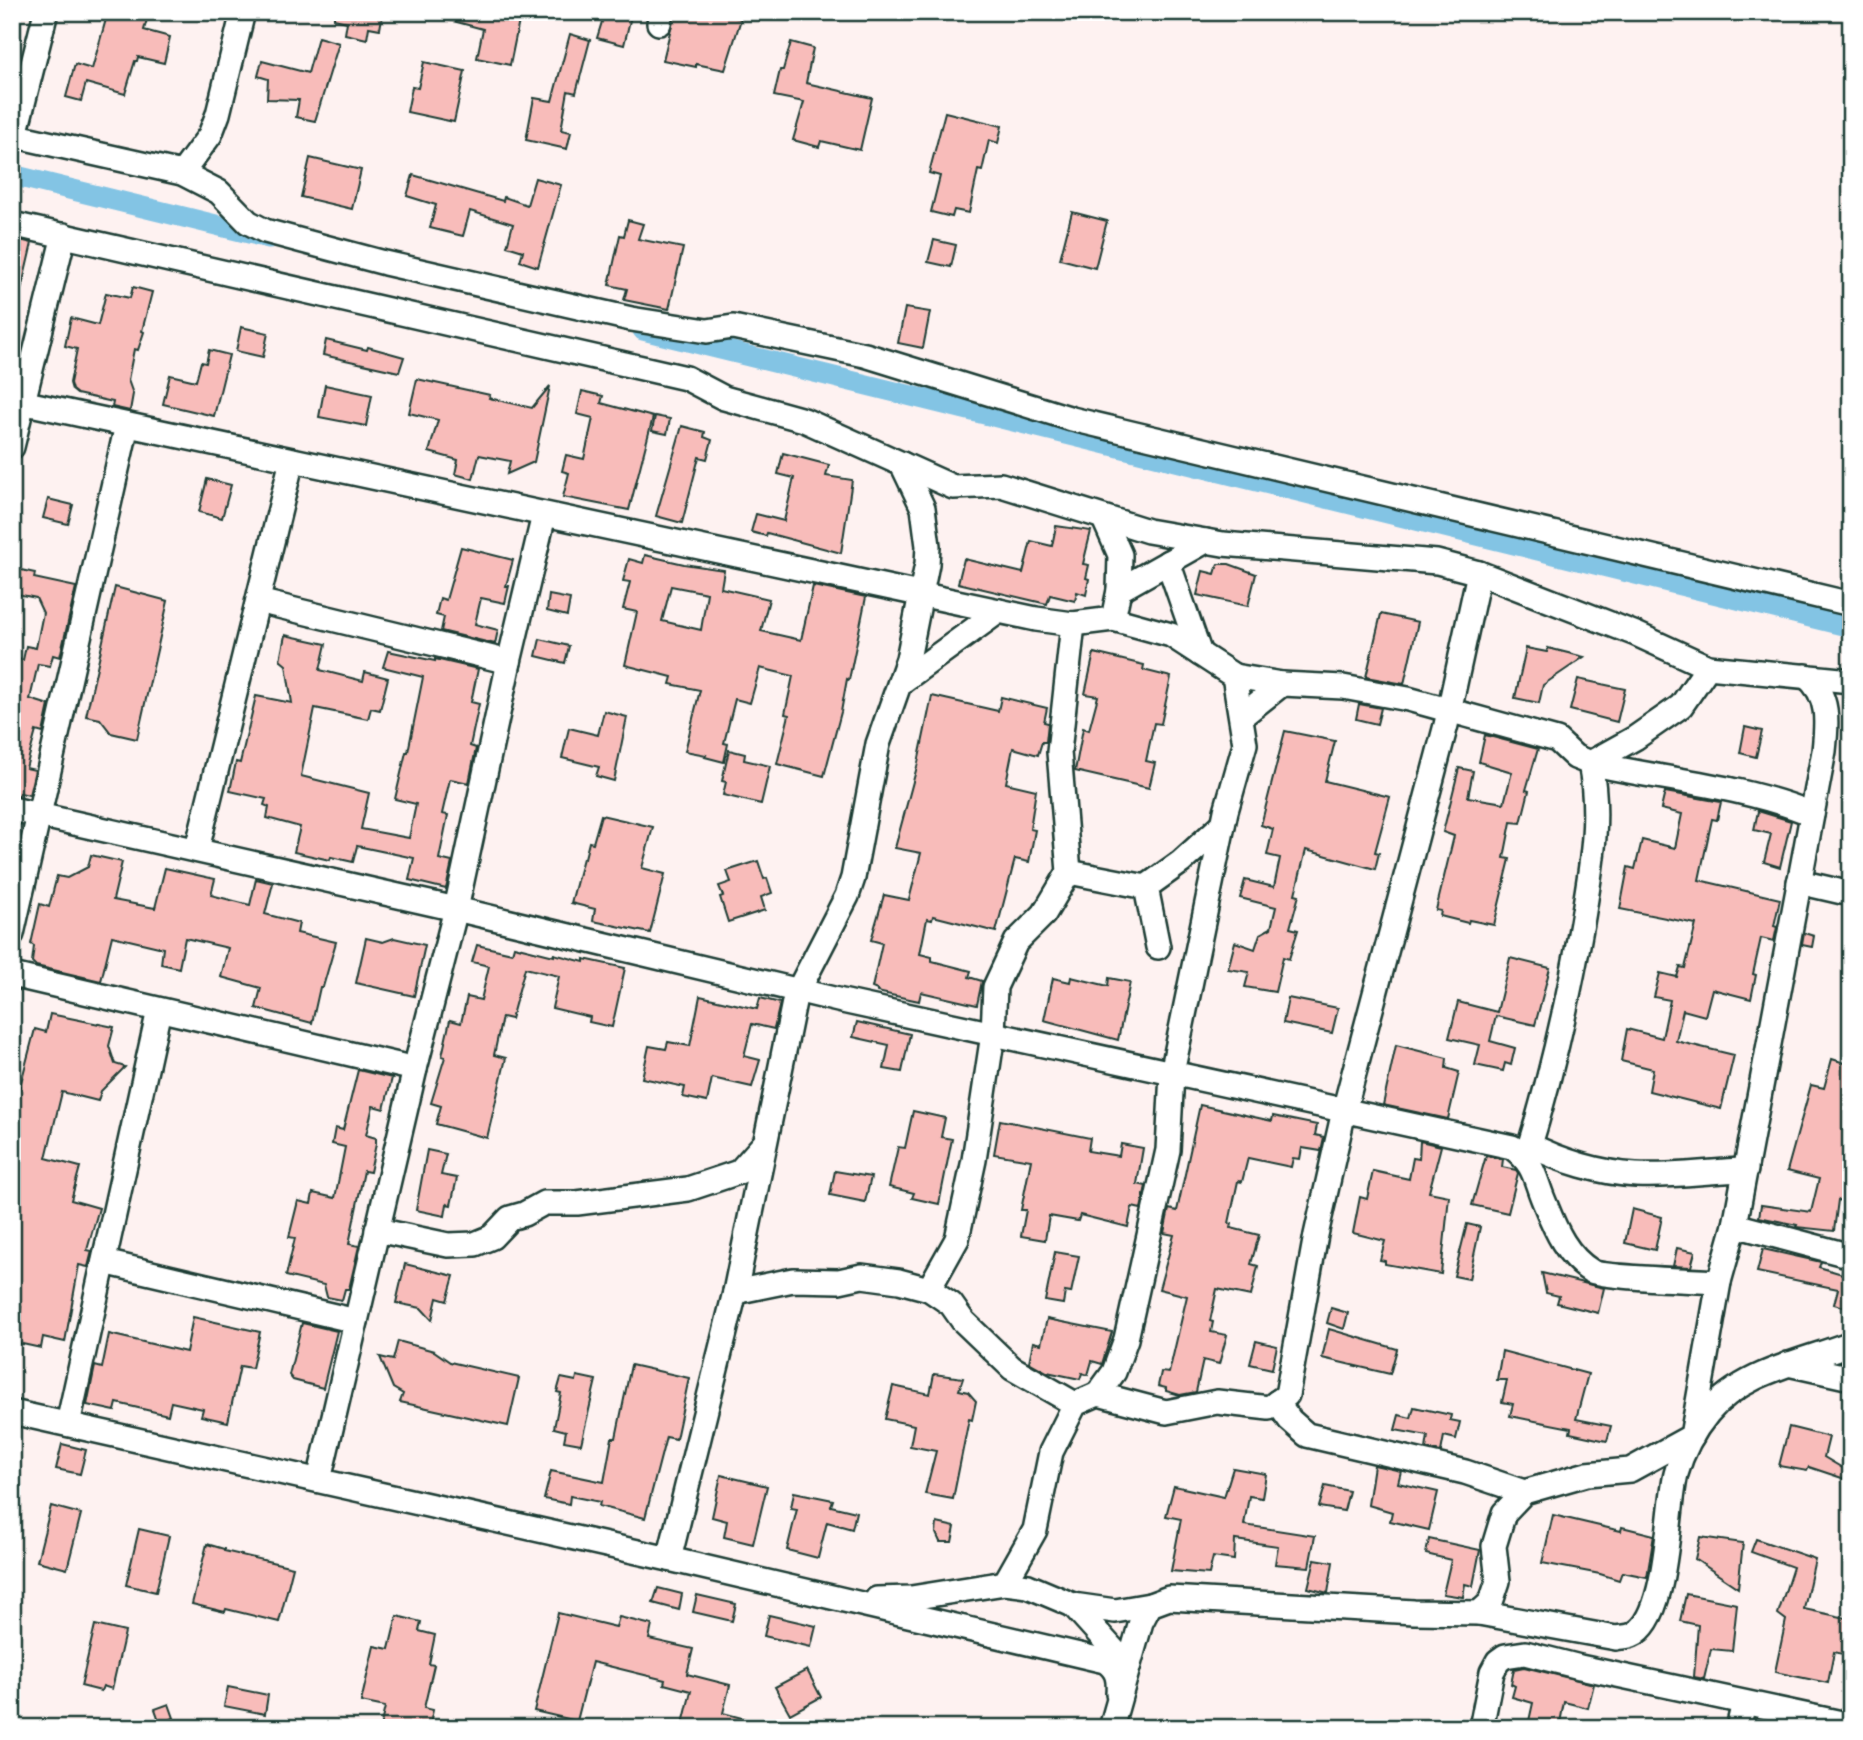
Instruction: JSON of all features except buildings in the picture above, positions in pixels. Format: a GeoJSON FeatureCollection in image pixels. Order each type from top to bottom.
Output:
{"type":"FeatureCollection","features":[{"type":"Feature","properties":{"kind":"street"},"geometry":{"type":"LineString","coordinates":[[46,12],[14,135],[182,173],[219,192],[247,222],[281,236],[631,320],[707,331],[733,327],[865,355],[1072,419],[1851,604]]}},
{"type":"Feature","properties":{"kind":"street"},"geometry":{"type":"LineString","coordinates":[[182,173],[209,135],[218,114],[243,12]]}},
{"type":"Feature","properties":{"kind":"street"},"geometry":{"type":"LineString","coordinates":[[12,224],[686,378],[724,398],[804,420],[953,487],[1001,485],[1104,519],[1148,531],[1206,541],[1437,562],[1479,573],[1636,634],[1708,667],[1851,681]]}},
{"type":"Feature","properties":{"kind":"street"},"geometry":{"type":"LineString","coordinates":[[12,447],[18,401],[64,235]]}},
{"type":"Feature","properties":{"kind":"street"},"geometry":{"type":"LineString","coordinates":[[18,401],[922,596],[1073,624],[1113,619],[1171,635],[1234,676],[1282,684],[1343,687],[1408,699],[1557,740],[1575,757],[1590,763],[1747,795],[1794,806],[1812,814]]}},
{"type":"Feature","properties":{"kind":"street"},"geometry":{"type":"LineString","coordinates":[[12,934],[127,425]]}},
{"type":"Feature","properties":{"kind":"street"},"geometry":{"type":"LineString","coordinates":[[197,849],[292,460]]}},
{"type":"Feature","properties":{"kind":"street"},"geometry":{"type":"LineString","coordinates":[[669,1559],[735,1292],[797,989],[848,896],[865,825],[880,736],[900,683],[922,596],[927,564],[926,526],[923,508],[902,464]]}},
{"type":"Feature","properties":{"kind":"street"},"geometry":{"type":"LineString","coordinates":[[319,1480],[415,1069],[456,909],[544,514]]}},
{"type":"Feature","properties":{"kind":"street"},"geometry":{"type":"LineString","coordinates":[[1104,519],[1121,555],[1119,590],[1113,619]]}},
{"type":"Feature","properties":{"kind":"street"},"geometry":{"type":"LineString","coordinates":[[1119,590],[1206,541]]}},
{"type":"Feature","properties":{"kind":"street"},"geometry":{"type":"LineString","coordinates":[[1168,562],[1199,654]]}},
{"type":"Feature","properties":{"kind":"street"},"geometry":{"type":"LineString","coordinates":[[1098,1394],[1166,1412],[1217,1402],[1269,1408],[1287,1395],[1316,1235],[1344,1111],[1448,711],[1479,573]]}},
{"type":"Feature","properties":{"kind":"street"},"geometry":{"type":"LineString","coordinates":[[258,601],[509,662]]}},
{"type":"Feature","properties":{"kind":"street"},"geometry":{"type":"LineString","coordinates":[[900,683],[999,611]]}},
{"type":"Feature","properties":{"kind":"street"},"geometry":{"type":"LineString","coordinates":[[929,1289],[957,1239],[974,1160],[993,1034],[995,987],[1016,942],[1044,914],[1069,872],[1059,752],[1073,624]]}},
{"type":"Feature","properties":{"kind":"street"},"geometry":{"type":"LineString","coordinates":[[1590,763],[1635,738],[1681,706],[1708,667]]}},
{"type":"Feature","properties":{"kind":"street"},"geometry":{"type":"LineString","coordinates":[[1005,1583],[1035,1530],[1051,1452],[1075,1404],[1098,1394],[1114,1372],[1126,1339],[1168,1150],[1172,1073],[1223,824],[1245,744],[1234,676]]}},
{"type":"Feature","properties":{"kind":"street"},"geometry":{"type":"LineString","coordinates":[[846,1600],[911,1598],[1005,1583],[1028,1586],[1073,1605],[1115,1611],[1150,1605],[1169,1598],[1414,1612],[1479,1613],[1616,1638],[1633,1635],[1643,1625],[1653,1607],[1665,1570],[1676,1476],[1692,1436],[1719,1282],[1735,1225],[1746,1170],[1812,814],[1827,724],[1825,701],[1815,683],[1806,676]]}},
{"type":"Feature","properties":{"kind":"street"},"geometry":{"type":"LineString","coordinates":[[1241,716],[1282,684]]}},
{"type":"Feature","properties":{"kind":"street"},"geometry":{"type":"LineString","coordinates":[[1590,763],[1596,808],[1591,873],[1565,1006],[1543,1101],[1528,1151],[1553,1224],[1569,1252],[1593,1273],[1719,1282]]}},
{"type":"Feature","properties":{"kind":"street"},"geometry":{"type":"LineString","coordinates":[[12,809],[197,849],[842,1001],[1549,1154],[1582,1165],[1635,1175],[1746,1170]]}},
{"type":"Feature","properties":{"kind":"street"},"geometry":{"type":"LineString","coordinates":[[1069,872],[1146,887],[1181,862],[1223,824]]}},
{"type":"Feature","properties":{"kind":"street"},"geometry":{"type":"LineString","coordinates":[[1799,882],[1851,894]]}},
{"type":"Feature","properties":{"kind":"street"},"geometry":{"type":"LineString","coordinates":[[1146,887],[1158,947]]}},
{"type":"Feature","properties":{"kind":"street"},"geometry":{"type":"LineString","coordinates":[[12,975],[415,1069]]}},
{"type":"Feature","properties":{"kind":"street"},"geometry":{"type":"LineString","coordinates":[[68,1424],[159,1010]]}},
{"type":"Feature","properties":{"kind":"street"},"geometry":{"type":"LineString","coordinates":[[377,1230],[448,1245],[475,1244],[492,1237],[510,1218],[524,1214],[544,1202],[577,1203],[688,1189],[739,1172],[765,1143]]}},
{"type":"Feature","properties":{"kind":"street"},"geometry":{"type":"LineString","coordinates":[[1735,1225],[1851,1256]]}},
{"type":"Feature","properties":{"kind":"street"},"geometry":{"type":"LineString","coordinates":[[104,1262],[356,1321]]}},
{"type":"Feature","properties":{"kind":"street"},"geometry":{"type":"LineString","coordinates":[[735,1292],[793,1280],[839,1281],[862,1276],[899,1281],[929,1289],[951,1304],[963,1321],[1012,1368],[1075,1404]]}},
{"type":"Feature","properties":{"kind":"street"},"geometry":{"type":"LineString","coordinates":[[1479,1613],[1491,1602],[1498,1581],[1494,1546],[1504,1513],[1524,1492],[1587,1474],[1630,1470],[1692,1436],[1709,1412],[1735,1389],[1788,1364],[1851,1343]]}},
{"type":"Feature","properties":{"kind":"street"},"geometry":{"type":"LineString","coordinates":[[1788,1364],[1851,1378]]}},
{"type":"Feature","properties":{"kind":"street"},"geometry":{"type":"LineString","coordinates":[[1277,1402],[1290,1420],[1307,1435],[1465,1472],[1524,1492]]}},
{"type":"Feature","properties":{"kind":"street"},"geometry":{"type":"LineString","coordinates":[[12,1412],[669,1559],[1105,1661],[1115,1669],[1119,1682],[1118,1701]]}},
{"type":"Feature","properties":{"kind":"street"},"geometry":{"type":"LineString","coordinates":[[1073,1605],[1128,1666]]}},
{"type":"Feature","properties":{"kind":"street"},"geometry":{"type":"LineString","coordinates":[[1111,1728],[1141,1622],[1150,1605]]}},
{"type":"Feature","properties":{"kind":"street"},"geometry":{"type":"LineString","coordinates":[[1481,1728],[1492,1672],[1506,1656],[1525,1653],[1851,1725]]}},
{"type":"Feature","properties":{"kind":"street"},"geometry":{"type":"LineString","coordinates":[[1738,1728],[1744,1703]]}},
{"type":"Feature","properties":{"kind":"waterway"},"geometry":{"type":"LineString","coordinates":[[12,175],[269,238]]}},
{"type":"Feature","properties":{"kind":"waterway"},"geometry":{"type":"LineString","coordinates":[[643,330],[1851,627]]}}]}
